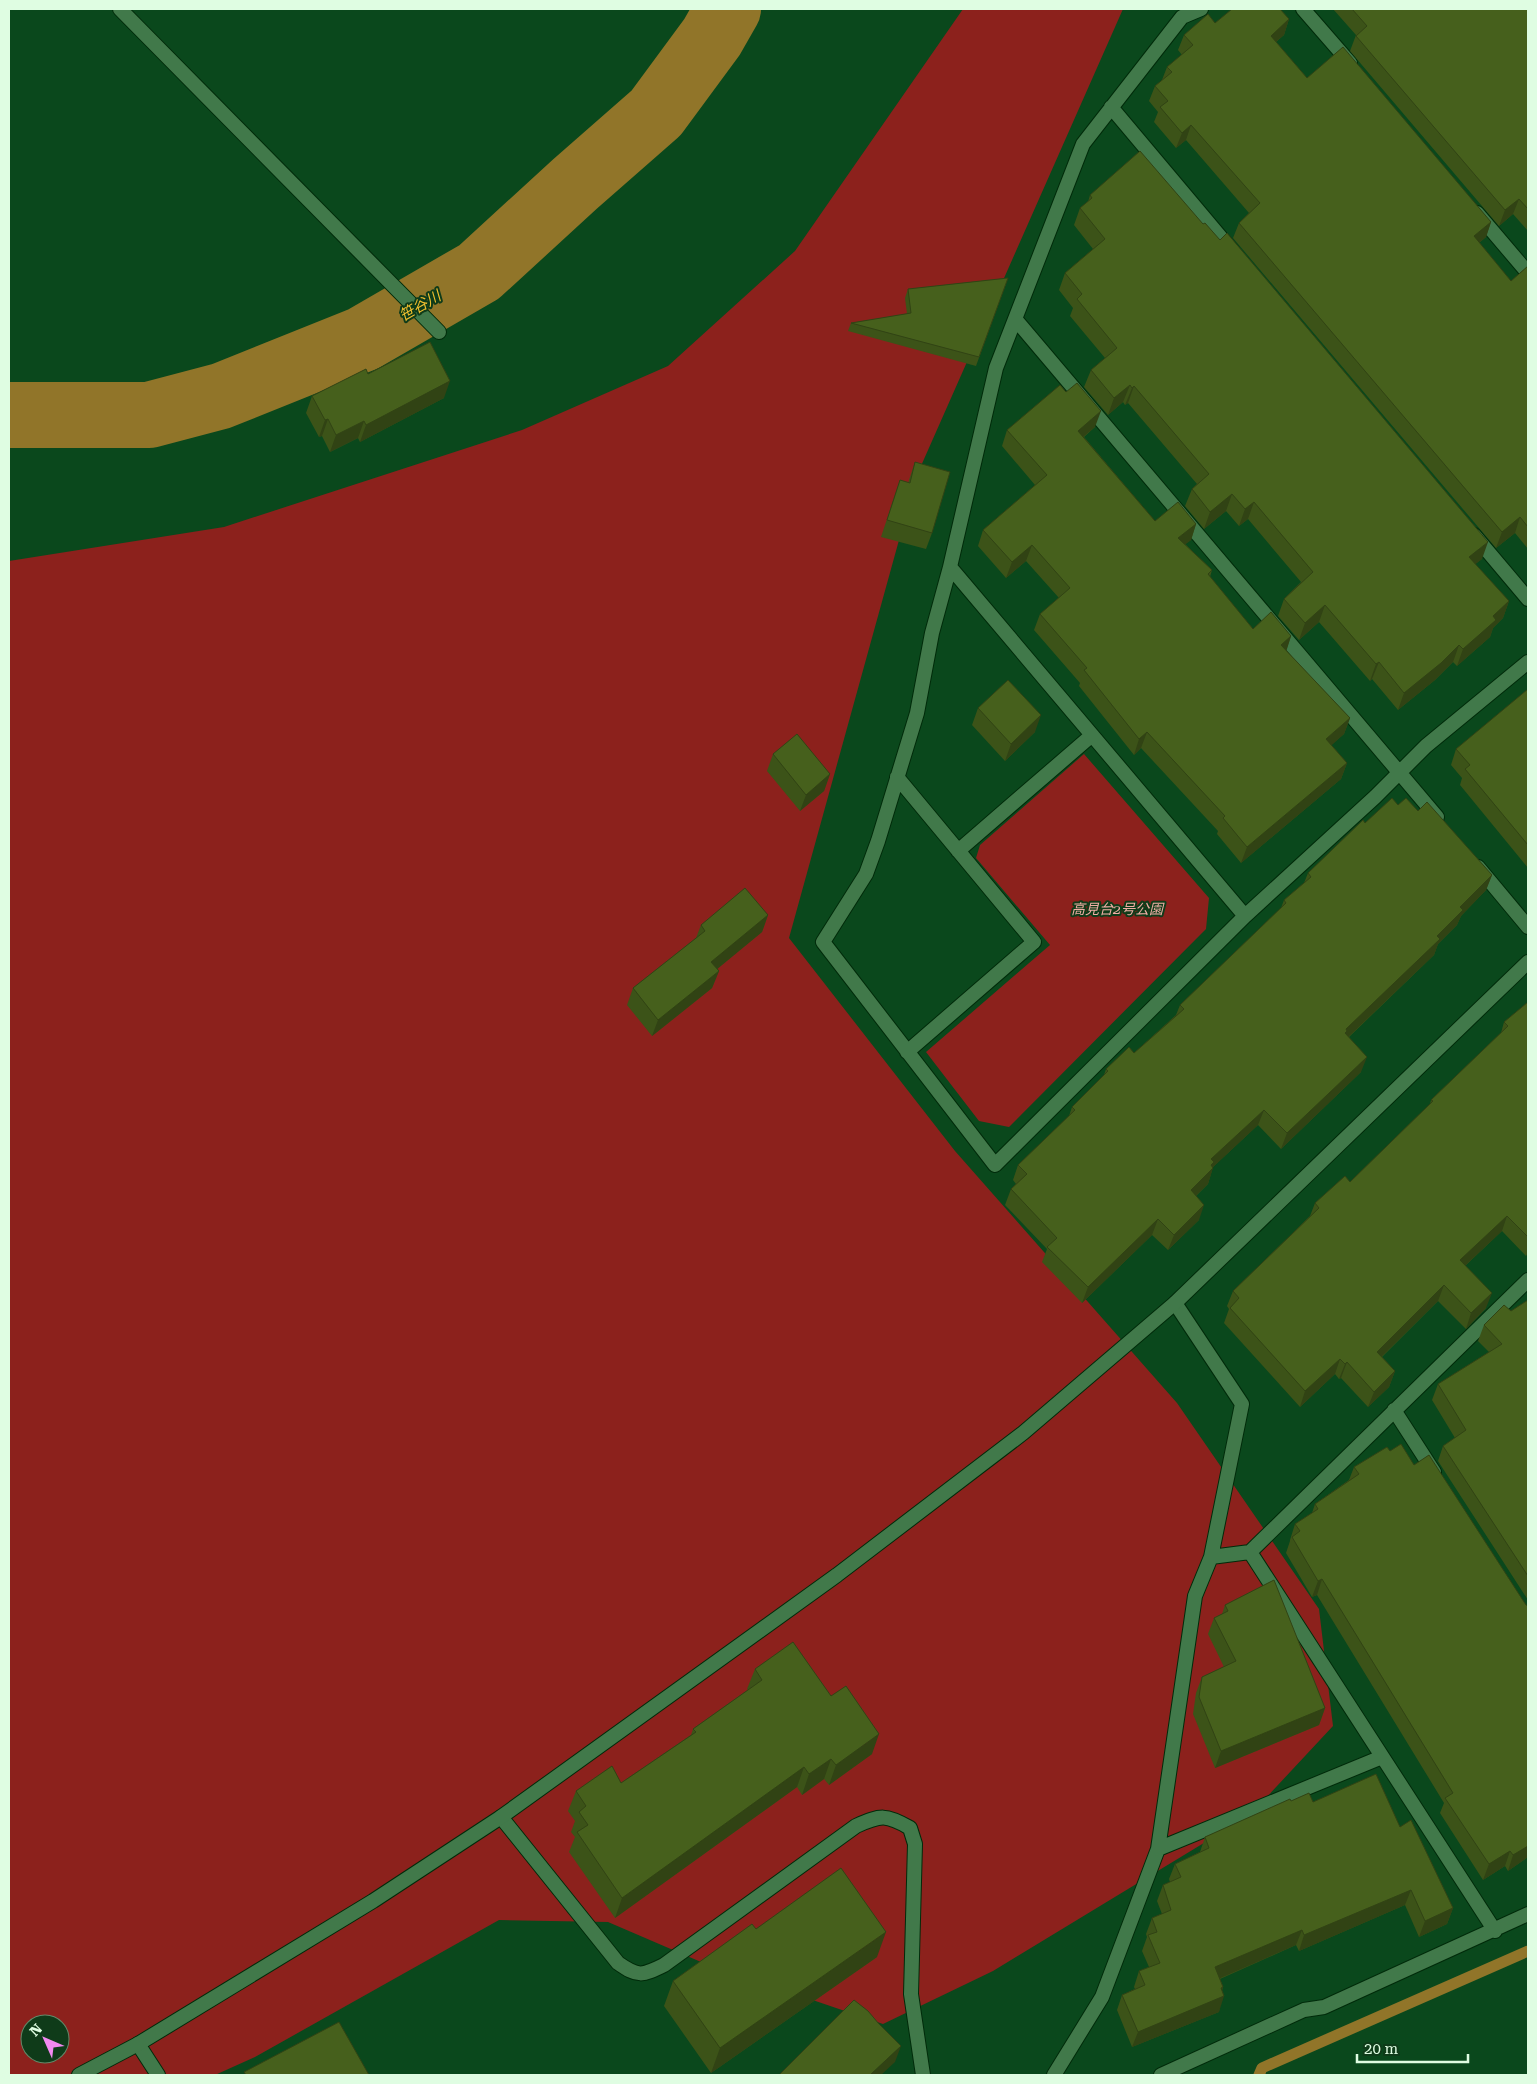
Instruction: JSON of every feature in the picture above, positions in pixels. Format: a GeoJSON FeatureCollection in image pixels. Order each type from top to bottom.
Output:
{"type":"FeatureCollection","features":[{"type":"Feature","properties":{"kind":"street"},"geometry":{"type":"LineString","coordinates":[[120,9],[440,332]]}},
{"type":"Feature","properties":{"kind":"street"},"geometry":{"type":"LineString","coordinates":[[1201,9],[1182,16],[1083,144],[996,368],[950,567],[932,633],[917,713],[866,874],[823,942],[994,1165],[1245,916],[1375,797],[1426,746],[1528,662]]}},
{"type":"Feature","properties":{"kind":"street"},"geometry":{"type":"LineString","coordinates":[[1303,9],[1361,77]]}},
{"type":"Feature","properties":{"kind":"street"},"geometry":{"type":"LineString","coordinates":[[1111,108],[1239,259]]}},
{"type":"Feature","properties":{"kind":"street"},"geometry":{"type":"LineString","coordinates":[[1470,205],[1528,273]]}},
{"type":"Feature","properties":{"kind":"street"},"geometry":{"type":"LineString","coordinates":[[1016,320],[1448,831]]}},
{"type":"Feature","properties":{"kind":"street"},"geometry":{"type":"LineString","coordinates":[[1464,524],[1528,599]]}},
{"type":"Feature","properties":{"kind":"street"},"geometry":{"type":"LineString","coordinates":[[950,567],[1245,916]]}},
{"type":"Feature","properties":{"kind":"street"},"geometry":{"type":"LineString","coordinates":[[958,851],[1091,736]]}},
{"type":"Feature","properties":{"kind":"street"},"geometry":{"type":"LineString","coordinates":[[897,777],[1034,942],[907,1052]]}},
{"type":"Feature","properties":{"kind":"street"},"geometry":{"type":"LineString","coordinates":[[1467,853],[1528,927]]}},
{"type":"Feature","properties":{"kind":"street"},"geometry":{"type":"LineString","coordinates":[[79,2075],[138,2044],[373,1901],[501,1817],[837,1575],[1023,1433],[1175,1302],[1528,962]]}},
{"type":"Feature","properties":{"kind":"street"},"geometry":{"type":"LineString","coordinates":[[1211,1558],[1250,1552],[1528,1280]]}},
{"type":"Feature","properties":{"kind":"street"},"geometry":{"type":"LineString","coordinates":[[1054,2075],[1102,1997],[1158,1849],[1194,1596],[1211,1558],[1242,1404],[1175,1302]]}},
{"type":"Feature","properties":{"kind":"street"},"geometry":{"type":"LineString","coordinates":[[1394,1410],[1442,1484]]}},
{"type":"Feature","properties":{"kind":"street"},"geometry":{"type":"LineString","coordinates":[[1250,1552],[1495,1930]]}},
{"type":"Feature","properties":{"kind":"street"},"geometry":{"type":"LineString","coordinates":[[1158,1849],[1382,1757]]}},
{"type":"Feature","properties":{"kind":"street"},"geometry":{"type":"LineString","coordinates":[[501,1817],[618,1963],[632,1973],[648,1973],[664,1965],[856,1826],[875,1818],[892,1818],[910,1828],[915,1844],[911,1994],[923,2075]]}},
{"type":"Feature","properties":{"kind":"street"},"geometry":{"type":"LineString","coordinates":[[1161,2075],[1304,2010],[1324,2007],[1528,1914]]}},
{"type":"Feature","properties":{"kind":"street"},"geometry":{"type":"LineString","coordinates":[[138,2044],[158,2075]]}},
{"type":"Feature","properties":{"kind":"green space"},"geometry":{"type":"Polygon","coordinates":[[[963,9],[1123,9],[917,475],[789,938],[955,1151],[1177,1403],[1319,1609],[1333,1726],[1250,1815],[993,1971],[883,2024],[701,1962],[608,1922],[499,1920],[255,2057],[215,2075],[9,2075],[9,561],[224,527],[522,430],[668,366],[795,251],[963,9]]]}},
{"type":"Feature","properties":{"kind":"green space","name":"高見台2号公園"},"geometry":{"type":"Polygon","coordinates":[[[1084,754],[1209,898],[1206,929],[1009,1127],[979,1121],[926,1052],[1050,945],[976,858],[980,845],[1084,754]]]}},
{"type":"Feature","properties":{"kind":"building"},"geometry":{"type":"Polygon","coordinates":[[[1232,9],[1280,9],[1289,19],[1271,36],[1307,78],[1343,47],[1491,222],[1474,236],[1511,281],[1528,266],[1528,527],[1520,517],[1502,532],[1239,223],[1260,203],[1191,125],[1182,133],[1160,107],[1168,101],[1155,86],[1172,72],[1167,67],[1193,45],[1184,35],[1208,14],[1215,23],[1232,9]]]}},
{"type":"Feature","properties":{"kind":"building"},"geometry":{"type":"Polygon","coordinates":[[[1352,9],[1528,9],[1528,209],[1519,199],[1505,210],[1356,36],[1367,26],[1352,9]]]}},
{"type":"Feature","properties":{"kind":"building"},"geometry":{"type":"Polygon","coordinates":[[[1140,151],[1203,224],[1205,223],[1220,240],[1227,233],[1488,542],[1469,557],[1509,601],[1493,616],[1496,620],[1463,649],[1459,645],[1441,663],[1404,693],[1379,662],[1376,664],[1325,605],[1305,623],[1284,599],[1313,572],[1254,502],[1245,509],[1232,494],[1210,512],[1192,489],[1209,474],[1134,386],[1132,388],[1130,385],[1114,398],[1091,370],[1117,348],[1077,299],[1082,294],[1065,273],[1105,239],[1080,208],[1092,198],[1090,195],[1140,151]]]}},
{"type":"Feature","properties":{"kind":"building"},"geometry":{"type":"Polygon","coordinates":[[[1008,278],[979,357],[851,323],[911,313],[908,289],[1008,278]]]}},
{"type":"Feature","properties":{"kind":"building"},"geometry":{"type":"Polygon","coordinates":[[[430,342],[450,381],[366,425],[364,421],[336,435],[328,419],[325,420],[312,396],[366,369],[368,374],[430,342]]]}},
{"type":"Feature","properties":{"kind":"building"},"geometry":{"type":"Polygon","coordinates":[[[1077,383],[1101,411],[1078,431],[1155,521],[1178,502],[1196,524],[1178,538],[1212,570],[1208,574],[1253,629],[1271,612],[1291,636],[1281,645],[1350,718],[1326,739],[1347,763],[1247,847],[1223,818],[1225,816],[1147,732],[1139,739],[1084,670],[1087,668],[1040,614],[1070,588],[1032,545],[1012,562],[983,530],[1047,475],[1007,430],[1060,385],[1066,392],[1077,383]]]}},
{"type":"Feature","properties":{"kind":"building"},"geometry":{"type":"Polygon","coordinates":[[[915,462],[950,472],[932,533],[887,520],[900,480],[910,483],[915,462]]]}},
{"type":"Feature","properties":{"kind":"building"},"geometry":{"type":"Polygon","coordinates":[[[1008,680],[1041,715],[1011,744],[978,708],[1008,680]]]}},
{"type":"Feature","properties":{"kind":"building"},"geometry":{"type":"Polygon","coordinates":[[[1528,689],[1528,845],[1465,769],[1470,765],[1456,749],[1528,689]]]}},
{"type":"Feature","properties":{"kind":"building"},"geometry":{"type":"Polygon","coordinates":[[[797,734],[830,774],[806,795],[773,754],[797,734]]]}},
{"type":"Feature","properties":{"kind":"building"},"geometry":{"type":"Polygon","coordinates":[[[1392,798],[1398,805],[1406,798],[1418,811],[1427,802],[1492,875],[1460,907],[1463,910],[1437,936],[1440,939],[1346,1029],[1345,1033],[1367,1057],[1287,1133],[1264,1110],[1211,1159],[1214,1162],[1211,1165],[1213,1168],[1191,1190],[1204,1205],[1174,1235],[1158,1219],[1088,1287],[1047,1247],[1057,1238],[1011,1189],[1027,1174],[1018,1165],[1075,1110],[1072,1107],[1108,1071],[1106,1069],[1129,1047],[1134,1053],[1184,1009],[1180,1005],[1286,903],[1284,900],[1311,877],[1308,873],[1363,820],[1365,823],[1392,798]]]}},
{"type":"Feature","properties":{"kind":"building"},"geometry":{"type":"Polygon","coordinates":[[[745,888],[768,915],[711,962],[719,971],[658,1020],[633,988],[705,931],[701,925],[745,888]]]}},
{"type":"Feature","properties":{"kind":"building"},"geometry":{"type":"Polygon","coordinates":[[[1528,1002],[1528,1237],[1507,1216],[1460,1260],[1492,1293],[1471,1313],[1444,1285],[1377,1352],[1395,1371],[1374,1392],[1347,1362],[1345,1364],[1340,1359],[1305,1391],[1230,1308],[1239,1298],[1233,1291],[1319,1208],[1315,1203],[1345,1176],[1350,1182],[1508,1026],[1504,1022],[1528,1002]]]}},
{"type":"Feature","properties":{"kind":"building"},"geometry":{"type":"Polygon","coordinates":[[[1528,1300],[1528,1576],[1443,1446],[1466,1430],[1438,1384],[1502,1344],[1484,1325],[1504,1305],[1511,1311],[1528,1300]]]}},
{"type":"Feature","properties":{"kind":"building"},"geometry":{"type":"Polygon","coordinates":[[[1401,1444],[1414,1465],[1429,1455],[1528,1606],[1528,1846],[1513,1855],[1510,1851],[1489,1864],[1445,1798],[1453,1793],[1322,1579],[1318,1581],[1292,1537],[1300,1531],[1295,1524],[1318,1509],[1315,1504],[1359,1474],[1354,1467],[1387,1447],[1390,1451],[1401,1444]]]}},
{"type":"Feature","properties":{"kind":"building"},"geometry":{"type":"Polygon","coordinates":[[[1274,1580],[1325,1708],[1221,1751],[1199,1697],[1202,1677],[1236,1661],[1214,1618],[1228,1611],[1225,1605],[1274,1580]]]}},
{"type":"Feature","properties":{"kind":"building"},"geometry":{"type":"Polygon","coordinates":[[[793,1642],[831,1696],[846,1686],[879,1734],[836,1765],[831,1759],[809,1774],[804,1767],[622,1898],[577,1832],[588,1825],[579,1812],[586,1806],[576,1791],[612,1766],[621,1783],[696,1732],[693,1729],[762,1680],[755,1669],[793,1642]]]}},
{"type":"Feature","properties":{"kind":"building"},"geometry":{"type":"Polygon","coordinates":[[[1376,1774],[1400,1827],[1411,1820],[1453,1908],[1425,1921],[1411,1890],[1304,1935],[1302,1930],[1215,1967],[1223,1987],[1221,1988],[1224,1996],[1138,2032],[1122,1995],[1145,1985],[1139,1971],[1160,1963],[1148,1935],[1157,1932],[1152,1918],[1171,1910],[1163,1885],[1181,1877],[1175,1864],[1209,1848],[1205,1837],[1290,1799],[1291,1801],[1309,1793],[1313,1802],[1376,1774]]]}},
{"type":"Feature","properties":{"kind":"building"},"geometry":{"type":"Polygon","coordinates":[[[841,1868],[886,1932],[720,2048],[673,1981],[752,1924],[756,1929],[841,1868]]]}},
{"type":"Feature","properties":{"kind":"building"},"geometry":{"type":"Polygon","coordinates":[[[854,2000],[868,2011],[901,2046],[870,2075],[779,2075],[854,2000]]]}},
{"type":"Feature","properties":{"kind":"building"},"geometry":{"type":"Polygon","coordinates":[[[339,2022],[369,2075],[246,2075],[244,2072],[339,2022]]]}},
{"type":"Feature","properties":{"kind":"waterway","name":"笹谷川"},"geometry":{"type":"LineString","coordinates":[[9,415],[149,415],[221,396],[363,339],[479,272],[656,113],[712,37],[728,9]]}},
{"type":"Feature","properties":{"kind":"waterway"},"geometry":{"type":"LineString","coordinates":[[1259,2075],[1262,2068],[1528,1951]]}}]}
